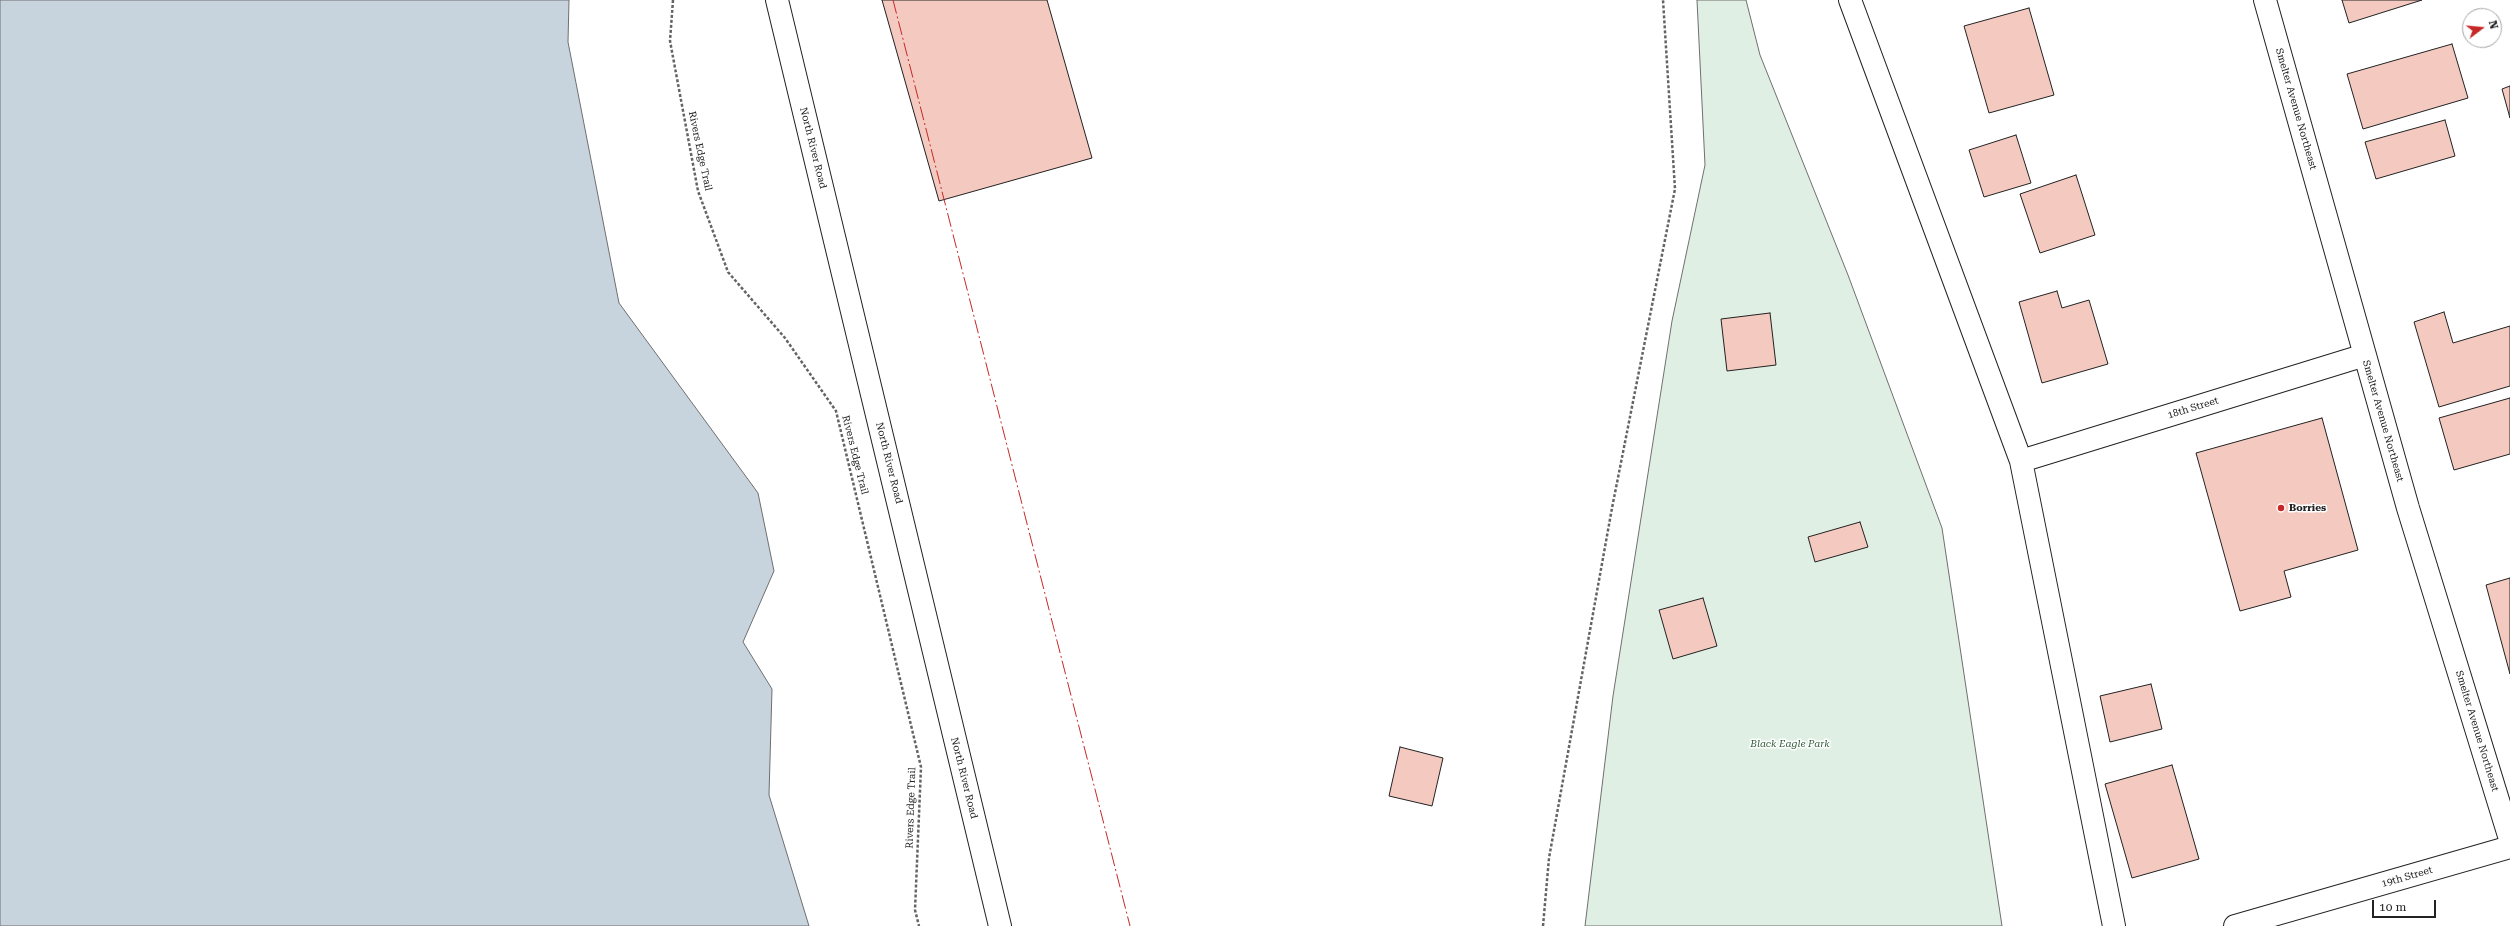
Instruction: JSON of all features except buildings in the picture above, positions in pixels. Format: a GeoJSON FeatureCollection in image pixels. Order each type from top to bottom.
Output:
{"type":"FeatureCollection","features":[{"type":"Feature","properties":{"kind":"street","name":"North River Road"},"geometry":{"type":"LineString","coordinates":[[777,0],[1000,926]]}},
{"type":"Feature","properties":{"kind":"street"},"geometry":{"type":"LineString","coordinates":[[1850,0],[2021,462],[2114,926]]}},
{"type":"Feature","properties":{"kind":"street","name":"Smelter Avenue Northeast"},"geometry":{"type":"LineString","coordinates":[[2265,0],[2410,515],[2510,839]]}},
{"type":"Feature","properties":{"kind":"street","name":"18th Street"},"geometry":{"type":"LineString","coordinates":[[2021,462],[2365,355]]}},
{"type":"Feature","properties":{"kind":"street","name":"19th Street"},"geometry":{"type":"LineString","coordinates":[[2235,926],[2510,847]]}},
{"type":"Feature","properties":{"kind":"path","name":"Rivers Edge Trail"},"geometry":{"type":"LineString","coordinates":[[673,0],[670,41],[698,191],[728,272],[785,338],[836,411],[921,767],[915,910],[919,926]]}},
{"type":"Feature","properties":{"kind":"path"},"geometry":{"type":"LineString","coordinates":[[1543,926],[1549,858],[1612,508],[1675,189],[1663,0]]}},
{"type":"Feature","properties":{"kind":"green space","name":"Black Eagle Park"},"geometry":{"type":"Polygon","coordinates":[[[1697,0],[1746,0],[1760,55],[1848,275],[1942,528],[2002,926],[1585,926],[1613,696],[1672,321],[1705,165],[1697,0]]]}},
{"type":"Feature","properties":{"kind":"shaded area"},"geometry":{"type":"Polygon","coordinates":[[[0,0],[569,0],[568,42],[619,303],[758,493],[774,571],[743,642],[772,689],[769,795],[809,926],[0,926],[0,0]]]}},
{"type":"Feature","properties":{"kind":"power"},"geometry":{"type":"LineString","coordinates":[[893,0],[1130,926]]}},
{"type":"Feature","properties":{"kind":"place","name":"Borries"},"geometry":{"type":"Point","coordinates":[2281,508]}}]}
